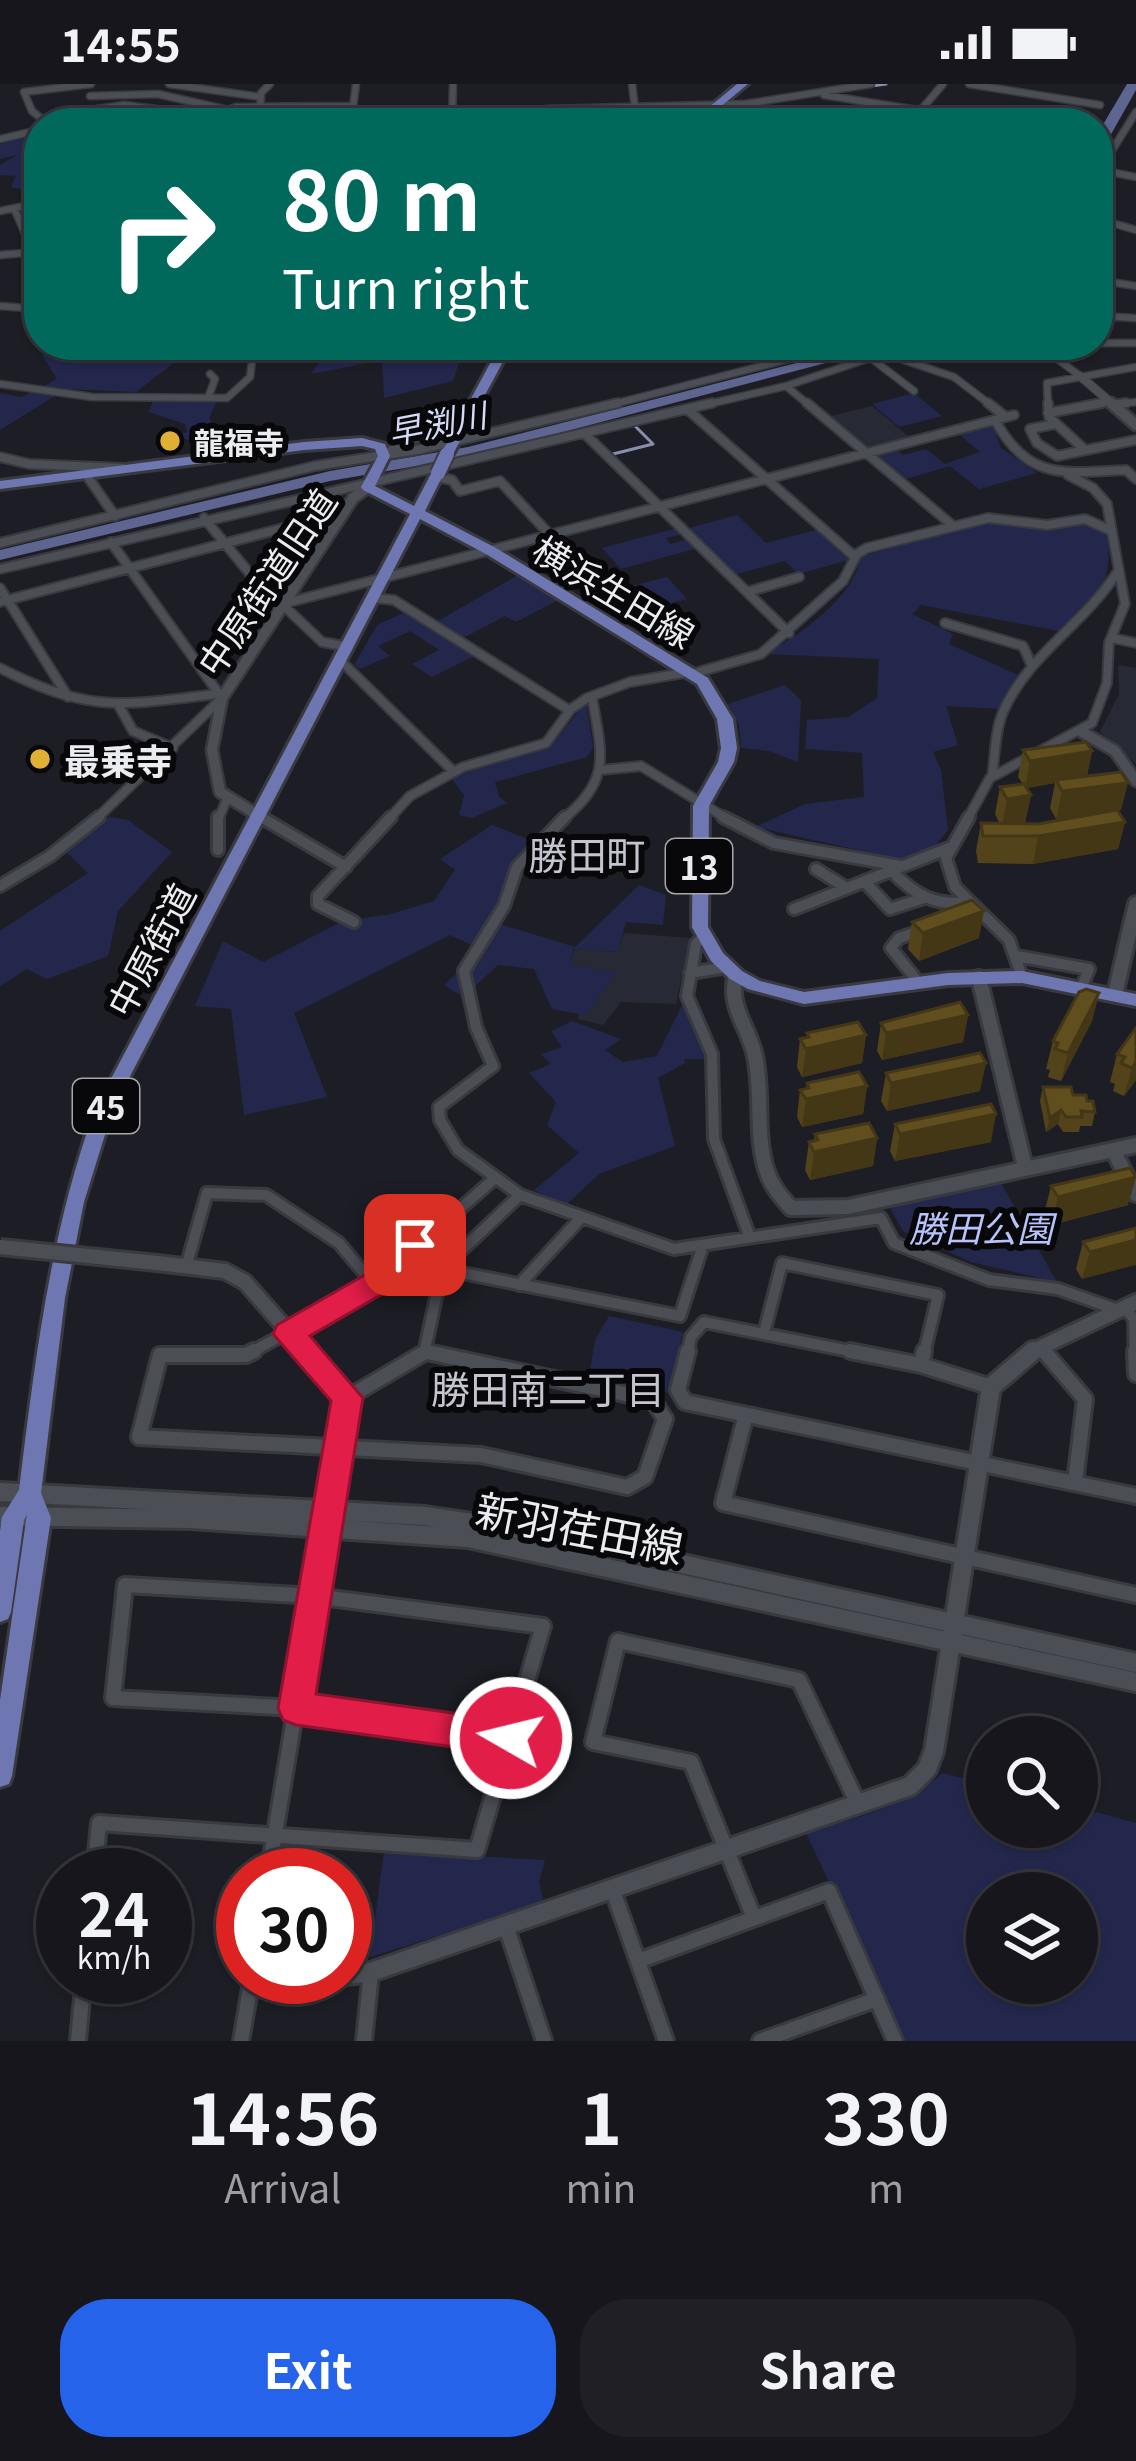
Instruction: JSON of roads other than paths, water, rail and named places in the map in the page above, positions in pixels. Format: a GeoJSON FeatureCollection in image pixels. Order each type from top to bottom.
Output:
{"type":"FeatureCollection","features":[{"type":"Feature","properties":{"kind":"main road"},"geometry":{"type":"LineString","coordinates":[[713,108],[743,84]]}},
{"type":"Feature","properties":{"kind":"main road","name":"45"},"geometry":{"type":"LineString","coordinates":[[437,475],[498,360]]}},
{"type":"Feature","properties":{"kind":"main road"},"geometry":{"type":"LineString","coordinates":[[0,485],[362,442],[381,447],[383,457],[369,482]]}},
{"type":"Feature","properties":{"kind":"main road","name":"中原街道"},"geometry":{"type":"LineString","coordinates":[[0,1612],[7,1516],[29,1492],[62,1240],[89,1146],[437,475]]}},
{"type":"Feature","properties":{"kind":"main road","name":"横浜生田線"},"geometry":{"type":"LineString","coordinates":[[369,482],[694,672],[716,700],[729,734],[726,762],[701,806],[704,936]]}},
{"type":"Feature","properties":{"kind":"main road","name":"13"},"geometry":{"type":"LineString","coordinates":[[704,936],[732,971]]}},
{"type":"Feature","properties":{"kind":"main road"},"geometry":{"type":"LineString","coordinates":[[732,971],[754,985],[804,998],[919,983],[1022,977],[1136,1000]]}},
{"type":"Feature","properties":{"kind":"main road"},"geometry":{"type":"LineString","coordinates":[[0,1776],[40,1518],[29,1492]]}},
{"type":"Feature","properties":{"kind":"street"},"geometry":{"type":"LineString","coordinates":[[31,108],[24,92],[88,84],[96,108]]}},
{"type":"Feature","properties":{"kind":"street"},"geometry":{"type":"LineString","coordinates":[[148,93],[159,84]]}},
{"type":"Feature","properties":{"kind":"street"},"geometry":{"type":"LineString","coordinates":[[169,84],[260,102],[353,106],[356,84]]}},
{"type":"Feature","properties":{"kind":"street"},"geometry":{"type":"LineString","coordinates":[[258,108],[269,84]]}},
{"type":"Feature","properties":{"kind":"street"},"geometry":{"type":"LineString","coordinates":[[632,84],[634,108]]}},
{"type":"Feature","properties":{"kind":"street"},"geometry":{"type":"LineString","coordinates":[[719,108],[872,84]]}},
{"type":"Feature","properties":{"kind":"street"},"geometry":{"type":"LineString","coordinates":[[922,108],[943,84]]}},
{"type":"Feature","properties":{"kind":"street"},"geometry":{"type":"LineString","coordinates":[[969,84],[1100,105]]}},
{"type":"Feature","properties":{"kind":"street"},"geometry":{"type":"LineString","coordinates":[[90,96],[148,93],[204,100],[222,108]]}},
{"type":"Feature","properties":{"kind":"street"},"geometry":{"type":"LineString","coordinates":[[814,93],[907,108]]}},
{"type":"Feature","properties":{"kind":"street"},"geometry":{"type":"LineString","coordinates":[[773,108],[784,98]]}},
{"type":"Feature","properties":{"kind":"street"},"geometry":{"type":"LineString","coordinates":[[229,108],[260,102]]}},
{"type":"Feature","properties":{"kind":"street"},"geometry":{"type":"LineString","coordinates":[[104,108],[148,108]]}},
{"type":"Feature","properties":{"kind":"street"},"geometry":{"type":"LineString","coordinates":[[1113,150],[1136,112]]}},
{"type":"Feature","properties":{"kind":"street"},"geometry":{"type":"LineString","coordinates":[[1122,136],[1136,139]]}},
{"type":"Feature","properties":{"kind":"street"},"geometry":{"type":"LineString","coordinates":[[0,211],[24,206]]}},
{"type":"Feature","properties":{"kind":"street"},"geometry":{"type":"LineString","coordinates":[[14,208],[24,228]]}},
{"type":"Feature","properties":{"kind":"street"},"geometry":{"type":"LineString","coordinates":[[0,384],[92,397],[233,396],[244,389],[255,360]]}},
{"type":"Feature","properties":{"kind":"street"},"geometry":{"type":"LineString","coordinates":[[0,543],[315,466],[453,443],[778,360]]}},
{"type":"Feature","properties":{"kind":"street"},"geometry":{"type":"LineString","coordinates":[[0,568],[786,386],[869,360]]}},
{"type":"Feature","properties":{"kind":"street"},"geometry":{"type":"LineString","coordinates":[[873,360],[914,392]]}},
{"type":"Feature","properties":{"kind":"street"},"geometry":{"type":"LineString","coordinates":[[280,607],[1011,416],[954,377],[904,360]]}},
{"type":"Feature","properties":{"kind":"street"},"geometry":{"type":"LineString","coordinates":[[1059,360],[1136,424]]}},
{"type":"Feature","properties":{"kind":"street"},"geometry":{"type":"LineString","coordinates":[[1085,450],[1048,413],[1047,383],[1136,368]]}},
{"type":"Feature","properties":{"kind":"street"},"geometry":{"type":"LineString","coordinates":[[208,398],[215,379],[210,374]]}},
{"type":"Feature","properties":{"kind":"street"},"geometry":{"type":"LineString","coordinates":[[786,386],[952,525]]}},
{"type":"Feature","properties":{"kind":"street"},"geometry":{"type":"LineString","coordinates":[[1048,413],[1136,401]]}},
{"type":"Feature","properties":{"kind":"street"},"geometry":{"type":"LineString","coordinates":[[687,409],[855,557]]}},
{"type":"Feature","properties":{"kind":"street"},"geometry":{"type":"LineString","coordinates":[[383,457],[445,418],[470,413]]}},
{"type":"Feature","properties":{"kind":"street"},"geometry":{"type":"LineString","coordinates":[[995,420],[1005,443],[1052,475],[1126,470],[1136,479]]}},
{"type":"Feature","properties":{"kind":"street"},"geometry":{"type":"LineString","coordinates":[[1055,424],[1030,429],[1037,443],[1057,456],[1136,440]]}},
{"type":"Feature","properties":{"kind":"street"},"geometry":{"type":"LineString","coordinates":[[585,434],[789,633]]}},
{"type":"Feature","properties":{"kind":"street"},"geometry":{"type":"LineString","coordinates":[[232,448],[269,450]]}},
{"type":"Feature","properties":{"kind":"street"},"geometry":{"type":"LineString","coordinates":[[0,457],[29,464],[122,468]]}},
{"type":"Feature","properties":{"kind":"street"},"geometry":{"type":"LineString","coordinates":[[85,473],[115,516]]}},
{"type":"Feature","properties":{"kind":"street"},"geometry":{"type":"LineString","coordinates":[[437,475],[452,480],[460,491],[500,481],[550,535]]}},
{"type":"Feature","properties":{"kind":"street"},"geometry":{"type":"LineString","coordinates":[[992,776],[1082,732],[1092,723],[1107,683],[1112,638],[1123,616],[1124,596],[1116,574],[1107,504],[1093,488],[1068,475]]}},
{"type":"Feature","properties":{"kind":"street","name":"中原街道旧道"},"geometry":{"type":"LineString","coordinates":[[218,850],[218,815],[227,799],[220,792],[212,750],[222,695],[353,498],[369,482]]}},
{"type":"Feature","properties":{"kind":"street"},"geometry":{"type":"LineString","coordinates":[[3,602],[345,512]]}},
{"type":"Feature","properties":{"kind":"street"},"geometry":{"type":"LineString","coordinates":[[204,518],[280,607],[322,642],[345,654],[454,772]]}},
{"type":"Feature","properties":{"kind":"street"},"geometry":{"type":"LineString","coordinates":[[354,922],[318,904],[318,896],[383,820],[410,796],[454,772],[545,743],[556,735],[569,710],[592,697],[761,654],[851,573],[855,557],[867,548],[988,518],[1047,525],[1084,519],[1112,531]]}},
{"type":"Feature","properties":{"kind":"street"},"geometry":{"type":"LineString","coordinates":[[111,542],[222,695]]}},
{"type":"Feature","properties":{"kind":"street"},"geometry":{"type":"LineString","coordinates":[[1022,977],[999,928],[969,902],[948,872],[949,848],[992,776],[1001,715],[1030,664],[1094,608],[1116,574]]}},
{"type":"Feature","properties":{"kind":"street"},"geometry":{"type":"LineString","coordinates":[[747,592],[799,577]]}},
{"type":"Feature","properties":{"kind":"street"},"geometry":{"type":"LineString","coordinates":[[0,588],[3,602],[68,698]]}},
{"type":"Feature","properties":{"kind":"street"},"geometry":{"type":"LineString","coordinates":[[374,598],[394,600],[569,710]]}},
{"type":"Feature","properties":{"kind":"street"},"geometry":{"type":"LineString","coordinates":[[1123,616],[1136,616]]}},
{"type":"Feature","properties":{"kind":"street"},"geometry":{"type":"LineString","coordinates":[[945,623],[1023,646],[1030,664]]}},
{"type":"Feature","properties":{"kind":"street"},"geometry":{"type":"LineString","coordinates":[[1112,638],[1136,644]]}},
{"type":"Feature","properties":{"kind":"street"},"geometry":{"type":"LineString","coordinates":[[0,668],[68,698],[119,706],[222,695]]}},
{"type":"Feature","properties":{"kind":"street"},"geometry":{"type":"LineString","coordinates":[[0,886],[50,856],[118,802],[222,695]]}},
{"type":"Feature","properties":{"kind":"street"},"geometry":{"type":"LineString","coordinates":[[592,697],[602,770],[589,798],[543,835],[517,867],[504,906],[464,971],[476,1027],[493,1066],[440,1107],[440,1120],[458,1150],[520,1196],[674,1249],[881,1218],[894,1243],[989,1280],[1058,1289],[1126,1306],[1134,1319],[1136,1374]]}},
{"type":"Feature","properties":{"kind":"street"},"geometry":{"type":"LineString","coordinates":[[119,706],[133,731],[173,748]]}},
{"type":"Feature","properties":{"kind":"street"},"geometry":{"type":"LineString","coordinates":[[1082,732],[1115,751],[1136,781]]}},
{"type":"Feature","properties":{"kind":"street"},"geometry":{"type":"LineString","coordinates":[[602,770],[641,766],[701,806],[774,843],[896,868],[914,895],[948,907],[969,902]]}},
{"type":"Feature","properties":{"kind":"street"},"geometry":{"type":"LineString","coordinates":[[227,799],[346,867]]}},
{"type":"Feature","properties":{"kind":"street"},"geometry":{"type":"LineString","coordinates":[[794,909],[949,848]]}},
{"type":"Feature","properties":{"kind":"street"},"geometry":{"type":"LineString","coordinates":[[816,868],[845,887]]}},
{"type":"Feature","properties":{"kind":"street"},"geometry":{"type":"LineString","coordinates":[[864,881],[890,909],[925,898]]}},
{"type":"Feature","properties":{"kind":"street"},"geometry":{"type":"LineString","coordinates":[[1115,994],[1136,904]]}},
{"type":"Feature","properties":{"kind":"street"},"geometry":{"type":"LineString","coordinates":[[919,983],[891,948],[899,938],[931,927]]}},
{"type":"Feature","properties":{"kind":"street"},"geometry":{"type":"LineString","coordinates":[[704,936],[696,944],[687,996],[712,1054],[714,1139],[749,1235]]}},
{"type":"Feature","properties":{"kind":"street"},"geometry":{"type":"LineString","coordinates":[[1016,956],[1089,969],[1082,986]]}},
{"type":"Feature","properties":{"kind":"street"},"geometry":{"type":"LineString","coordinates":[[690,973],[732,971],[730,994],[755,1054],[758,1144],[786,1204],[804,1210],[848,1207],[1136,1145]]}},
{"type":"Feature","properties":{"kind":"street"},"geometry":{"type":"LineString","coordinates":[[979,978],[1025,1167]]}},
{"type":"Feature","properties":{"kind":"street"},"geometry":{"type":"LineString","coordinates":[[1113,1150],[1136,1194]]}},
{"type":"Feature","properties":{"kind":"street"},"geometry":{"type":"LineString","coordinates":[[347,1398],[427,1352],[653,1400],[665,1419],[645,1477],[627,1487],[481,1455],[139,1438],[160,1354],[246,1355],[288,1334],[374,1285],[495,1178]]}},
{"type":"Feature","properties":{"kind":"street"},"geometry":{"type":"LineString","coordinates":[[185,1267],[207,1192],[266,1195],[339,1243],[374,1285]]}},
{"type":"Feature","properties":{"kind":"street"},"geometry":{"type":"LineString","coordinates":[[427,1352],[442,1269],[520,1196]]}},
{"type":"Feature","properties":{"kind":"street"},"geometry":{"type":"LineString","coordinates":[[519,1286],[580,1219]]}},
{"type":"Feature","properties":{"kind":"street"},"geometry":{"type":"LineString","coordinates":[[764,1333],[789,1232]]}},
{"type":"Feature","properties":{"kind":"street"},"geometry":{"type":"LineString","coordinates":[[442,1269],[680,1316],[703,1244]]}},
{"type":"Feature","properties":{"kind":"street"},"geometry":{"type":"LineString","coordinates":[[0,1247],[225,1270],[244,1282],[347,1398]]}},
{"type":"Feature","properties":{"kind":"street"},"geometry":{"type":"LineString","coordinates":[[782,1263],[938,1295],[921,1365]]}},
{"type":"Feature","properties":{"kind":"street"},"geometry":{"type":"LineString","coordinates":[[372,1972],[910,1786],[927,1769],[991,1387],[1008,1367],[1041,1347],[1126,1306]]}},
{"type":"Feature","properties":{"kind":"street"},"geometry":{"type":"LineString","coordinates":[[991,1387],[921,1365],[704,1322],[691,1337],[678,1390],[685,1402],[745,1418],[1136,1496]]}},
{"type":"Feature","properties":{"kind":"street"},"geometry":{"type":"LineString","coordinates":[[1041,1347],[1084,1399],[1075,1482]]}},
{"type":"Feature","properties":{"kind":"street"},"geometry":{"type":"LineString","coordinates":[[273,1848],[347,1398]]}},
{"type":"Feature","properties":{"kind":"street"},"geometry":{"type":"LineString","coordinates":[[745,1418],[723,1503],[1136,1595]]}},
{"type":"Feature","properties":{"kind":"street","name":"新羽荏田線"},"geometry":{"type":"LineString","coordinates":[[0,1492],[327,1519],[516,1546],[1136,1682]]}},
{"type":"Feature","properties":{"kind":"street","name":"新羽荏田線"},"geometry":{"type":"LineString","coordinates":[[7,1516],[425,1516],[541,1533],[1136,1663]]}},
{"type":"Feature","properties":{"kind":"street"},"geometry":{"type":"LineString","coordinates":[[97,1848],[99,1823],[477,1850],[511,1738],[543,1626],[314,1596],[125,1585],[113,1698],[296,1708],[511,1738]]}},
{"type":"Feature","properties":{"kind":"street"},"geometry":{"type":"LineString","coordinates":[[754,1918],[691,1762],[593,1742],[618,1641],[799,1680],[860,1807]]}},
{"type":"Feature","properties":{"kind":"street"},"geometry":{"type":"LineString","coordinates":[[613,1891],[666,2041]]}},
{"type":"Feature","properties":{"kind":"street"},"geometry":{"type":"LineString","coordinates":[[638,1961],[829,1891],[895,2041]]}},
{"type":"Feature","properties":{"kind":"street"},"geometry":{"type":"LineString","coordinates":[[506,1926],[542,2040]]}},
{"type":"Feature","properties":{"kind":"street"},"geometry":{"type":"LineString","coordinates":[[760,2041],[877,1999]]}},
{"type":"Feature","properties":{"kind":"street"},"geometry":{"type":"LineString","coordinates":[[78,2041],[81,2004]]}},
{"type":"Feature","properties":{"kind":"street"},"geometry":{"type":"LineString","coordinates":[[241,2041],[247,2004]]}},
{"type":"Feature","properties":{"kind":"street"},"geometry":{"type":"LineString","coordinates":[[364,2041],[368,2004]]}},
{"type":"Feature","properties":{"kind":"waterway"},"geometry":{"type":"LineString","coordinates":[[871,86],[886,84]]}},
{"type":"Feature","properties":{"kind":"waterway","name":"早渕川"},"geometry":{"type":"LineString","coordinates":[[1113,119],[1133,84]]}},
{"type":"Feature","properties":{"kind":"waterway","name":"早渕川"},"geometry":{"type":"LineString","coordinates":[[0,555],[330,476],[468,452],[827,360]]}},
{"type":"Feature","properties":{"kind":"waterway"},"geometry":{"type":"LineString","coordinates":[[613,454],[653,444],[634,425]]}},
{"type":"Feature","properties":{"kind":"place","name":"龍福寺"},"geometry":{"type":"Point","coordinates":[170,441]}},
{"type":"Feature","properties":{"kind":"place","name":"最乗寺"},"geometry":{"type":"Point","coordinates":[40,759]}},
{"type":"Feature","properties":{"kind":"district","name":"勝田町"},"geometry":{"type":"Point","coordinates":[587,853]}},
{"type":"Feature","properties":{"kind":"district","name":"勝田南二丁目"},"geometry":{"type":"Point","coordinates":[548,1387]}},
{"type":"Feature","properties":{"kind":"park label","name":"勝田公園"},"geometry":{"type":"Point","coordinates":[981,1226]}}]}
